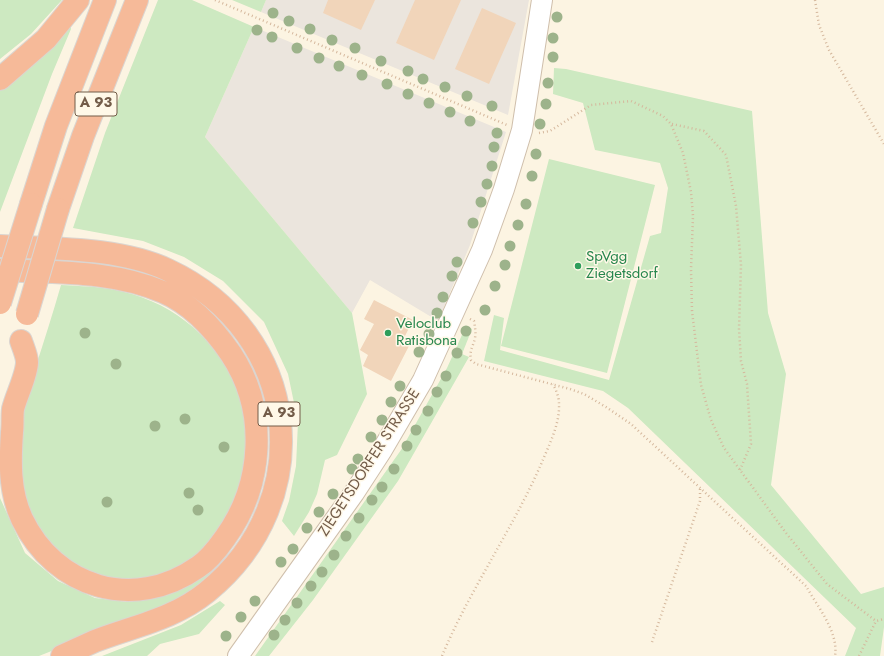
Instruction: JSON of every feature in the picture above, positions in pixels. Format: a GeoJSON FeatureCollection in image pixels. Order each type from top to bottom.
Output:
{"type":"FeatureCollection","features":[{"type":"Feature","properties":{"kind":"highway"},"geometry":{"type":"LineString","coordinates":[[0,78],[46,39],[78,0]]}},
{"type":"Feature","properties":{"kind":"highway","name":"A 93"},"geometry":{"type":"LineString","coordinates":[[0,303],[56,126],[105,0]]}},
{"type":"Feature","properties":{"kind":"highway","name":"A 93"},"geometry":{"type":"LineString","coordinates":[[0,411],[58,209],[83,136],[136,0]]}},
{"type":"Feature","properties":{"kind":"highway","name":"A 93"},"geometry":{"type":"LineString","coordinates":[[0,246],[84,251],[117,256],[166,269],[186,280],[212,297],[230,313],[250,339],[267,370],[278,404],[281,450],[274,493],[261,527],[237,564],[207,592],[188,605],[156,621],[95,641],[62,656]]}},
{"type":"Feature","properties":{"kind":"highway","name":"A 93"},"geometry":{"type":"LineString","coordinates":[[0,270],[99,276],[137,283],[165,293],[194,312],[223,342],[240,367],[252,398],[257,424],[257,458],[248,496],[237,522],[218,548],[199,567],[174,580],[151,587],[124,590],[104,588],[79,579],[58,566],[36,542],[21,518],[12,484],[10,459],[13,410],[28,362],[20,341]]}},
{"type":"Feature","properties":{"kind":"street","name":"ZIEGETSDORFER STRASSE"},"geometry":{"type":"LineString","coordinates":[[238,656],[382,450],[423,380],[455,312],[482,250],[504,189],[522,130],[542,0]]}},
{"type":"Feature","properties":{"kind":"path"},"geometry":{"type":"LineString","coordinates":[[215,0],[502,123],[522,130],[542,134],[550,131],[591,105],[631,101],[663,116],[671,124],[683,153],[691,192],[693,216],[691,269],[692,311],[701,385],[711,420],[724,448],[786,533],[827,584],[876,621]]}},
{"type":"Feature","properties":{"kind":"path"},"geometry":{"type":"LineString","coordinates":[[815,0],[819,24],[829,50],[884,144]]}},
{"type":"Feature","properties":{"kind":"path"},"geometry":{"type":"LineString","coordinates":[[671,124],[704,131],[726,155],[736,206],[741,265],[739,329],[741,361],[747,384],[751,444],[740,470]]}},
{"type":"Feature","properties":{"kind":"path"},"geometry":{"type":"LineString","coordinates":[[455,312],[474,321],[475,338],[470,353],[471,360],[476,364],[553,383],[584,394],[631,424],[806,586],[826,621],[834,640],[835,656]]}},
{"type":"Feature","properties":{"kind":"path"},"geometry":{"type":"LineString","coordinates":[[442,656],[463,610],[520,511],[548,449],[559,410],[557,395],[553,383]]}},
{"type":"Feature","properties":{"kind":"path"},"geometry":{"type":"LineString","coordinates":[[652,642],[700,501],[700,489]]}},
{"type":"Feature","properties":{"kind":"path"},"geometry":{"type":"LineString","coordinates":[[876,621],[884,619]]}},
{"type":"Feature","properties":{"kind":"path"},"geometry":{"type":"LineString","coordinates":[[859,656],[876,621]]}},
{"type":"Feature","properties":{"kind":"shaded area"},"geometry":{"type":"Polygon","coordinates":[[[266,0],[529,0],[508,115],[261,12],[266,0]]]}},
{"type":"Feature","properties":{"kind":"shaded area"},"geometry":{"type":"Polygon","coordinates":[[[254,27],[506,132],[470,245],[438,321],[370,280],[352,313],[205,137],[254,27]]]}},
{"type":"Feature","properties":{"kind":"green space"},"geometry":{"type":"Polygon","coordinates":[[[0,0],[62,0],[31,34],[0,59],[0,0]]]}},
{"type":"Feature","properties":{"kind":"green space"},"geometry":{"type":"Polygon","coordinates":[[[158,0],[192,0],[254,27],[205,137],[352,313],[367,394],[337,455],[325,460],[317,494],[309,512],[294,536],[282,521],[289,501],[296,466],[298,422],[288,374],[264,322],[223,281],[184,257],[143,241],[73,228],[105,133],[158,0]]]}},
{"type":"Feature","properties":{"kind":"green space"},"geometry":{"type":"Polygon","coordinates":[[[232,0],[266,0],[261,12],[232,0]]]}},
{"type":"Feature","properties":{"kind":"green space"},"geometry":{"type":"Polygon","coordinates":[[[70,24],[71,29],[52,74],[0,212],[0,90],[70,24]]]}},
{"type":"Feature","properties":{"kind":"green space"},"geometry":{"type":"Polygon","coordinates":[[[554,68],[566,69],[752,111],[768,313],[786,374],[771,485],[861,594],[884,587],[884,627],[880,656],[845,656],[856,628],[628,408],[603,391],[484,361],[494,315],[504,318],[500,350],[609,380],[650,236],[661,233],[668,188],[660,163],[595,150],[583,103],[553,94],[554,68]]]}},
{"type":"Feature","properties":{"kind":"green space","name":"SpVgg Ziegetsdorf"},"geometry":{"type":"Polygon","coordinates":[[[549,159],[655,185],[607,373],[501,346],[549,159]]]}},
{"type":"Feature","properties":{"kind":"green space"},"geometry":{"type":"Polygon","coordinates":[[[61,285],[98,287],[123,292],[160,305],[193,327],[207,341],[230,374],[236,386],[243,411],[246,437],[246,450],[242,476],[237,495],[230,512],[209,543],[180,565],[163,573],[124,581],[82,570],[72,565],[53,550],[44,539],[36,528],[24,502],[18,474],[17,460],[20,425],[28,391],[61,285]]]}},
{"type":"Feature","properties":{"kind":"green space"},"geometry":{"type":"Polygon","coordinates":[[[466,326],[472,329],[462,354],[469,357],[398,481],[313,600],[269,656],[255,656],[401,450],[447,368],[466,326]]]}},
{"type":"Feature","properties":{"kind":"green space"},"geometry":{"type":"Polygon","coordinates":[[[0,498],[25,553],[58,581],[95,598],[128,602],[168,595],[203,577],[220,560],[226,562],[210,580],[177,601],[39,656],[0,656],[0,498]]]}},
{"type":"Feature","properties":{"kind":"green space"},"geometry":{"type":"Polygon","coordinates":[[[220,601],[225,605],[199,634],[160,644],[147,656],[102,656],[181,625],[220,601]]]}},
{"type":"Feature","properties":{"kind":"building"},"geometry":{"type":"Polygon","coordinates":[[[328,0],[375,0],[361,30],[323,13],[328,0]]]}},
{"type":"Feature","properties":{"kind":"building"},"geometry":{"type":"Polygon","coordinates":[[[415,0],[461,0],[434,60],[396,43],[415,0]]]}},
{"type":"Feature","properties":{"kind":"building"},"geometry":{"type":"Polygon","coordinates":[[[482,8],[516,23],[489,84],[455,69],[482,8]]]}},
{"type":"Feature","properties":{"kind":"building","name":"Veloclub Ratisbona"},"geometry":{"type":"Polygon","coordinates":[[[374,300],[413,320],[402,342],[409,346],[391,381],[363,366],[368,355],[360,350],[374,324],[364,319],[374,300]]]}},
{"type":"Feature","properties":{"kind":"place","name":"SpVgg Ziegetsdorf"},"geometry":{"type":"Point","coordinates":[578,266]}},
{"type":"Feature","properties":{"kind":"place","name":"Veloclub Ratisbona"},"geometry":{"type":"Point","coordinates":[388,333]}}]}
